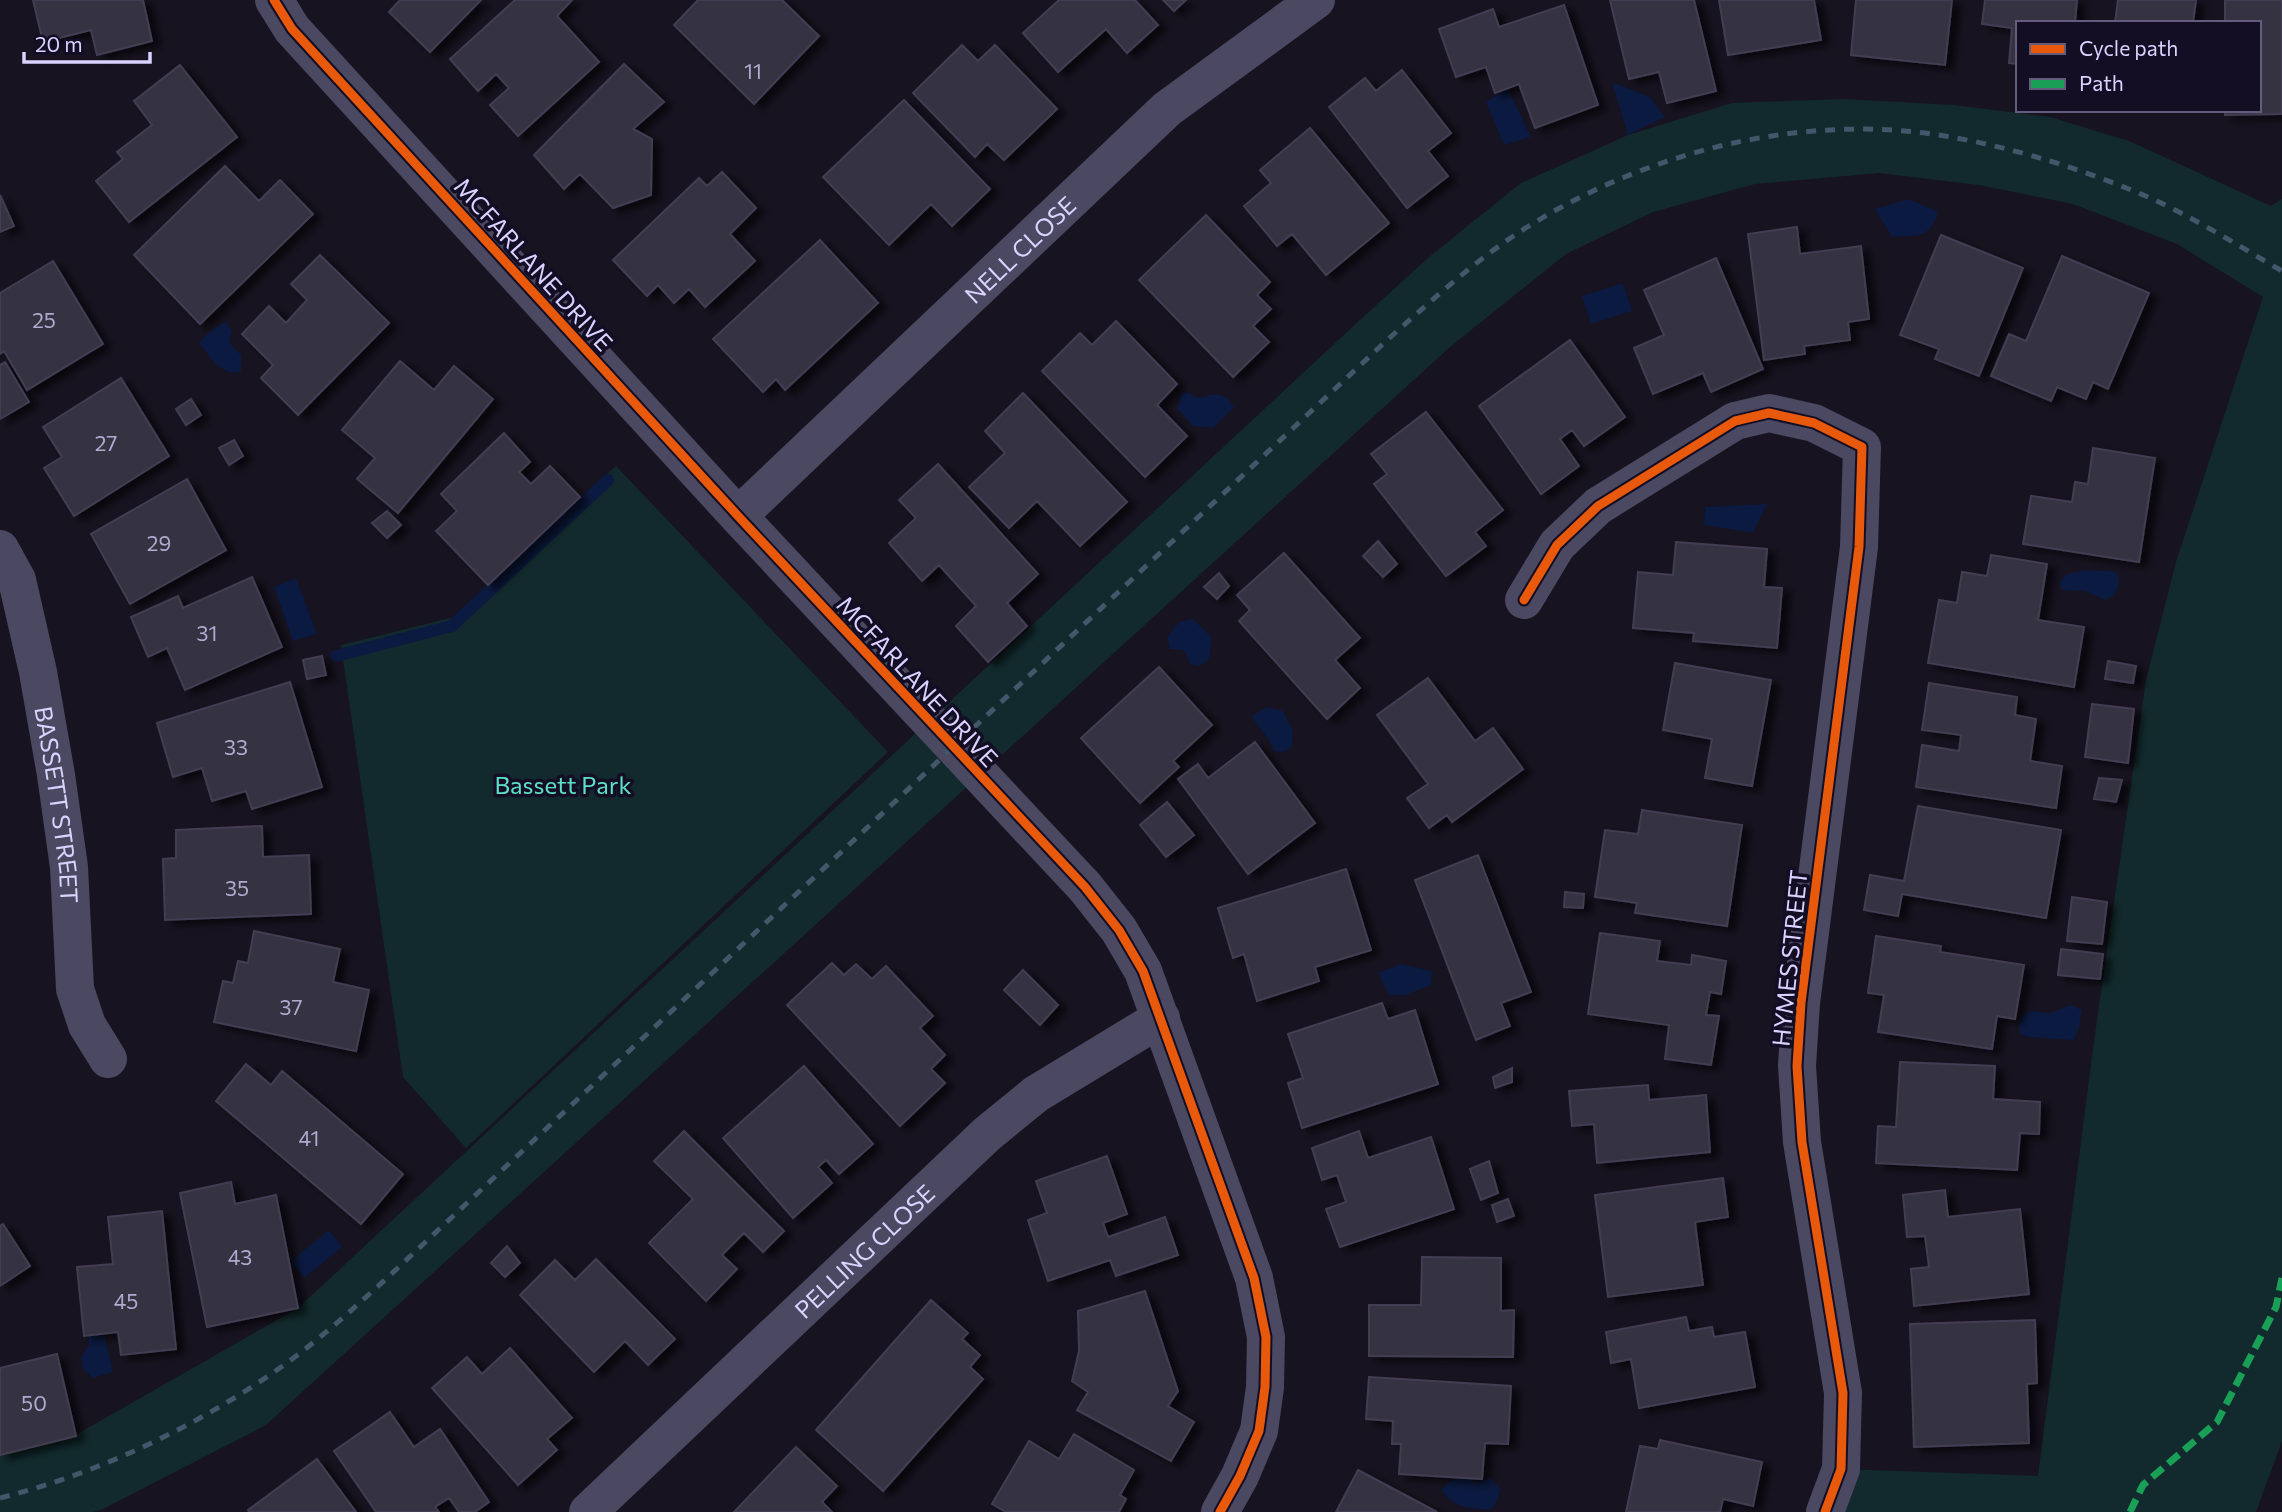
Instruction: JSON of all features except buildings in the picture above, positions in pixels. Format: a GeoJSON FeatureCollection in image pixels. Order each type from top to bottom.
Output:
{"type":"FeatureCollection","features":[{"type":"Feature","properties":{"kind":"street","name":"MCFARLANE DRIVE"},"geometry":{"type":"LineString","coordinates":[[274,0],[292,29],[738,516],[1085,887],[1119,930],[1143,971],[1161,1018],[1254,1278],[1266,1337],[1265,1387],[1259,1431],[1240,1476],[1220,1512]]}},
{"type":"Feature","properties":{"kind":"street","name":"NELL CLOSE"},"geometry":{"type":"LineString","coordinates":[[738,516],[1167,109],[1316,0]]}},
{"type":"Feature","properties":{"kind":"street","name":"HYMES STREET"},"geometry":{"type":"LineString","coordinates":[[1524,600],[1557,545],[1598,506],[1735,421],[1769,413],[1814,423],[1863,447],[1859,547],[1801,1003],[1797,1066],[1802,1142],[1843,1393],[1841,1469],[1825,1512]]}},
{"type":"Feature","properties":{"kind":"street","name":"BASSETT STREET"},"geometry":{"type":"LineString","coordinates":[[0,549],[17,579],[38,672],[56,775],[69,867],[75,989],[88,1025],[108,1059]]}},
{"type":"Feature","properties":{"kind":"street","name":"PELLING CLOSE"},"geometry":{"type":"LineString","coordinates":[[588,1512],[987,1134],[1036,1094],[1161,1018]]}},
{"type":"Feature","properties":{"kind":"green space"},"geometry":{"type":"Polygon","coordinates":[[[1844,99],[1953,105],[2050,117],[2129,141],[2271,206],[2282,199],[2282,1441],[2256,1512],[1823,1512],[1841,1469],[2038,1476],[2094,1041],[2146,680],[2176,562],[2263,297],[2177,244],[2073,204],[1979,185],[1879,173],[1755,184],[1653,212],[1566,254],[1450,347],[266,1425],[101,1510],[0,1512],[0,1455],[72,1437],[298,1308],[1361,319],[1429,257],[1521,183],[1628,135],[1732,103],[1844,99]]]}},
{"type":"Feature","properties":{"kind":"green space","name":"Bassett Park"},"geometry":{"type":"Polygon","coordinates":[[[616,466],[888,752],[466,1148],[403,1077],[341,645],[455,617],[616,466]]]}},
{"type":"Feature","properties":{"kind":"water"},"geometry":{"type":"Polygon","coordinates":[[[1612,82],[1650,97],[1665,117],[1628,135],[1612,82]]]}},
{"type":"Feature","properties":{"kind":"water"},"geometry":{"type":"Polygon","coordinates":[[[1508,89],[1531,137],[1504,145],[1486,102],[1508,89]]]}},
{"type":"Feature","properties":{"kind":"water"},"geometry":{"type":"Polygon","coordinates":[[[1909,199],[1938,212],[1935,221],[1927,232],[1915,236],[1892,237],[1875,209],[1909,199]]]}},
{"type":"Feature","properties":{"kind":"water"},"geometry":{"type":"Polygon","coordinates":[[[1623,283],[1632,311],[1591,324],[1582,296],[1623,283]]]}},
{"type":"Feature","properties":{"kind":"water"},"geometry":{"type":"Polygon","coordinates":[[[226,321],[232,332],[229,342],[241,355],[241,371],[222,369],[199,343],[209,332],[226,321]]]}},
{"type":"Feature","properties":{"kind":"water"},"geometry":{"type":"Polygon","coordinates":[[[1187,392],[1199,398],[1215,394],[1223,396],[1234,407],[1213,428],[1193,426],[1177,408],[1182,394],[1187,392]]]}},
{"type":"Feature","properties":{"kind":"water"},"geometry":{"type":"Polygon","coordinates":[[[1767,504],[1753,533],[1704,525],[1705,507],[1767,504]]]}},
{"type":"Feature","properties":{"kind":"water"},"geometry":{"type":"Polygon","coordinates":[[[2086,570],[2118,574],[2116,593],[2106,600],[2084,591],[2061,590],[2061,580],[2067,574],[2086,570]]]}},
{"type":"Feature","properties":{"kind":"water"},"geometry":{"type":"Polygon","coordinates":[[[296,578],[317,634],[293,641],[274,587],[296,578]]]}},
{"type":"Feature","properties":{"kind":"water"},"geometry":{"type":"Polygon","coordinates":[[[1193,619],[1212,638],[1209,659],[1200,666],[1190,664],[1184,650],[1170,649],[1167,637],[1179,622],[1193,619]]]}},
{"type":"Feature","properties":{"kind":"water"},"geometry":{"type":"Polygon","coordinates":[[[1267,707],[1283,711],[1293,731],[1292,747],[1284,752],[1274,751],[1270,741],[1251,716],[1267,707]]]}},
{"type":"Feature","properties":{"kind":"water"},"geometry":{"type":"Polygon","coordinates":[[[1401,964],[1432,971],[1431,985],[1406,995],[1389,995],[1378,973],[1401,964]]]}},
{"type":"Feature","properties":{"kind":"water"},"geometry":{"type":"Polygon","coordinates":[[[2071,1005],[2082,1010],[2074,1040],[2020,1034],[2018,1023],[2025,1013],[2050,1013],[2071,1005]]]}},
{"type":"Feature","properties":{"kind":"water"},"geometry":{"type":"Polygon","coordinates":[[[329,1230],[342,1247],[304,1278],[291,1261],[329,1230]]]}},
{"type":"Feature","properties":{"kind":"water"},"geometry":{"type":"Polygon","coordinates":[[[102,1326],[113,1372],[93,1378],[83,1369],[81,1357],[89,1345],[88,1328],[102,1326]]]}},
{"type":"Feature","properties":{"kind":"water"},"geometry":{"type":"Polygon","coordinates":[[[1464,1473],[1476,1483],[1489,1477],[1501,1489],[1495,1505],[1490,1510],[1457,1504],[1442,1491],[1446,1484],[1464,1473]]]}},
{"type":"Feature","properties":{"kind":"waterway"},"geometry":{"type":"LineString","coordinates":[[336,656],[452,626],[608,480]]}},
{"type":"Feature","properties":{"kind":"railway"},"geometry":{"type":"LineString","coordinates":[[0,1498],[37,1488],[112,1461],[184,1427],[252,1387],[323,1334],[386,1279],[1386,341],[1486,256],[1521,231],[1569,203],[1620,179],[1673,159],[1728,144],[1783,134],[1840,129],[1896,130],[1951,137],[2001,148],[2100,178],[2182,213],[2282,271]]}},
{"type":"Feature","properties":{"kind":"marked path"},"geometry":{"type":"LineString","coordinates":[[2130,1512],[2143,1485],[2217,1422],[2276,1307],[2282,1278]]}},
{"type":"Feature","properties":{"kind":"cycle path"},"geometry":{"type":"LineString","coordinates":[[274,0],[292,29],[738,516],[1085,887],[1119,930],[1143,971],[1254,1278],[1266,1337],[1265,1387],[1259,1431],[1240,1476],[1220,1512]]}},
{"type":"Feature","properties":{"kind":"cycle path"},"geometry":{"type":"LineString","coordinates":[[1524,600],[1557,545],[1598,506],[1735,421],[1769,413],[1814,423],[1862,447],[1859,547],[1801,1003],[1797,1066],[1802,1142],[1843,1393],[1841,1469],[1825,1512]]}}]}
